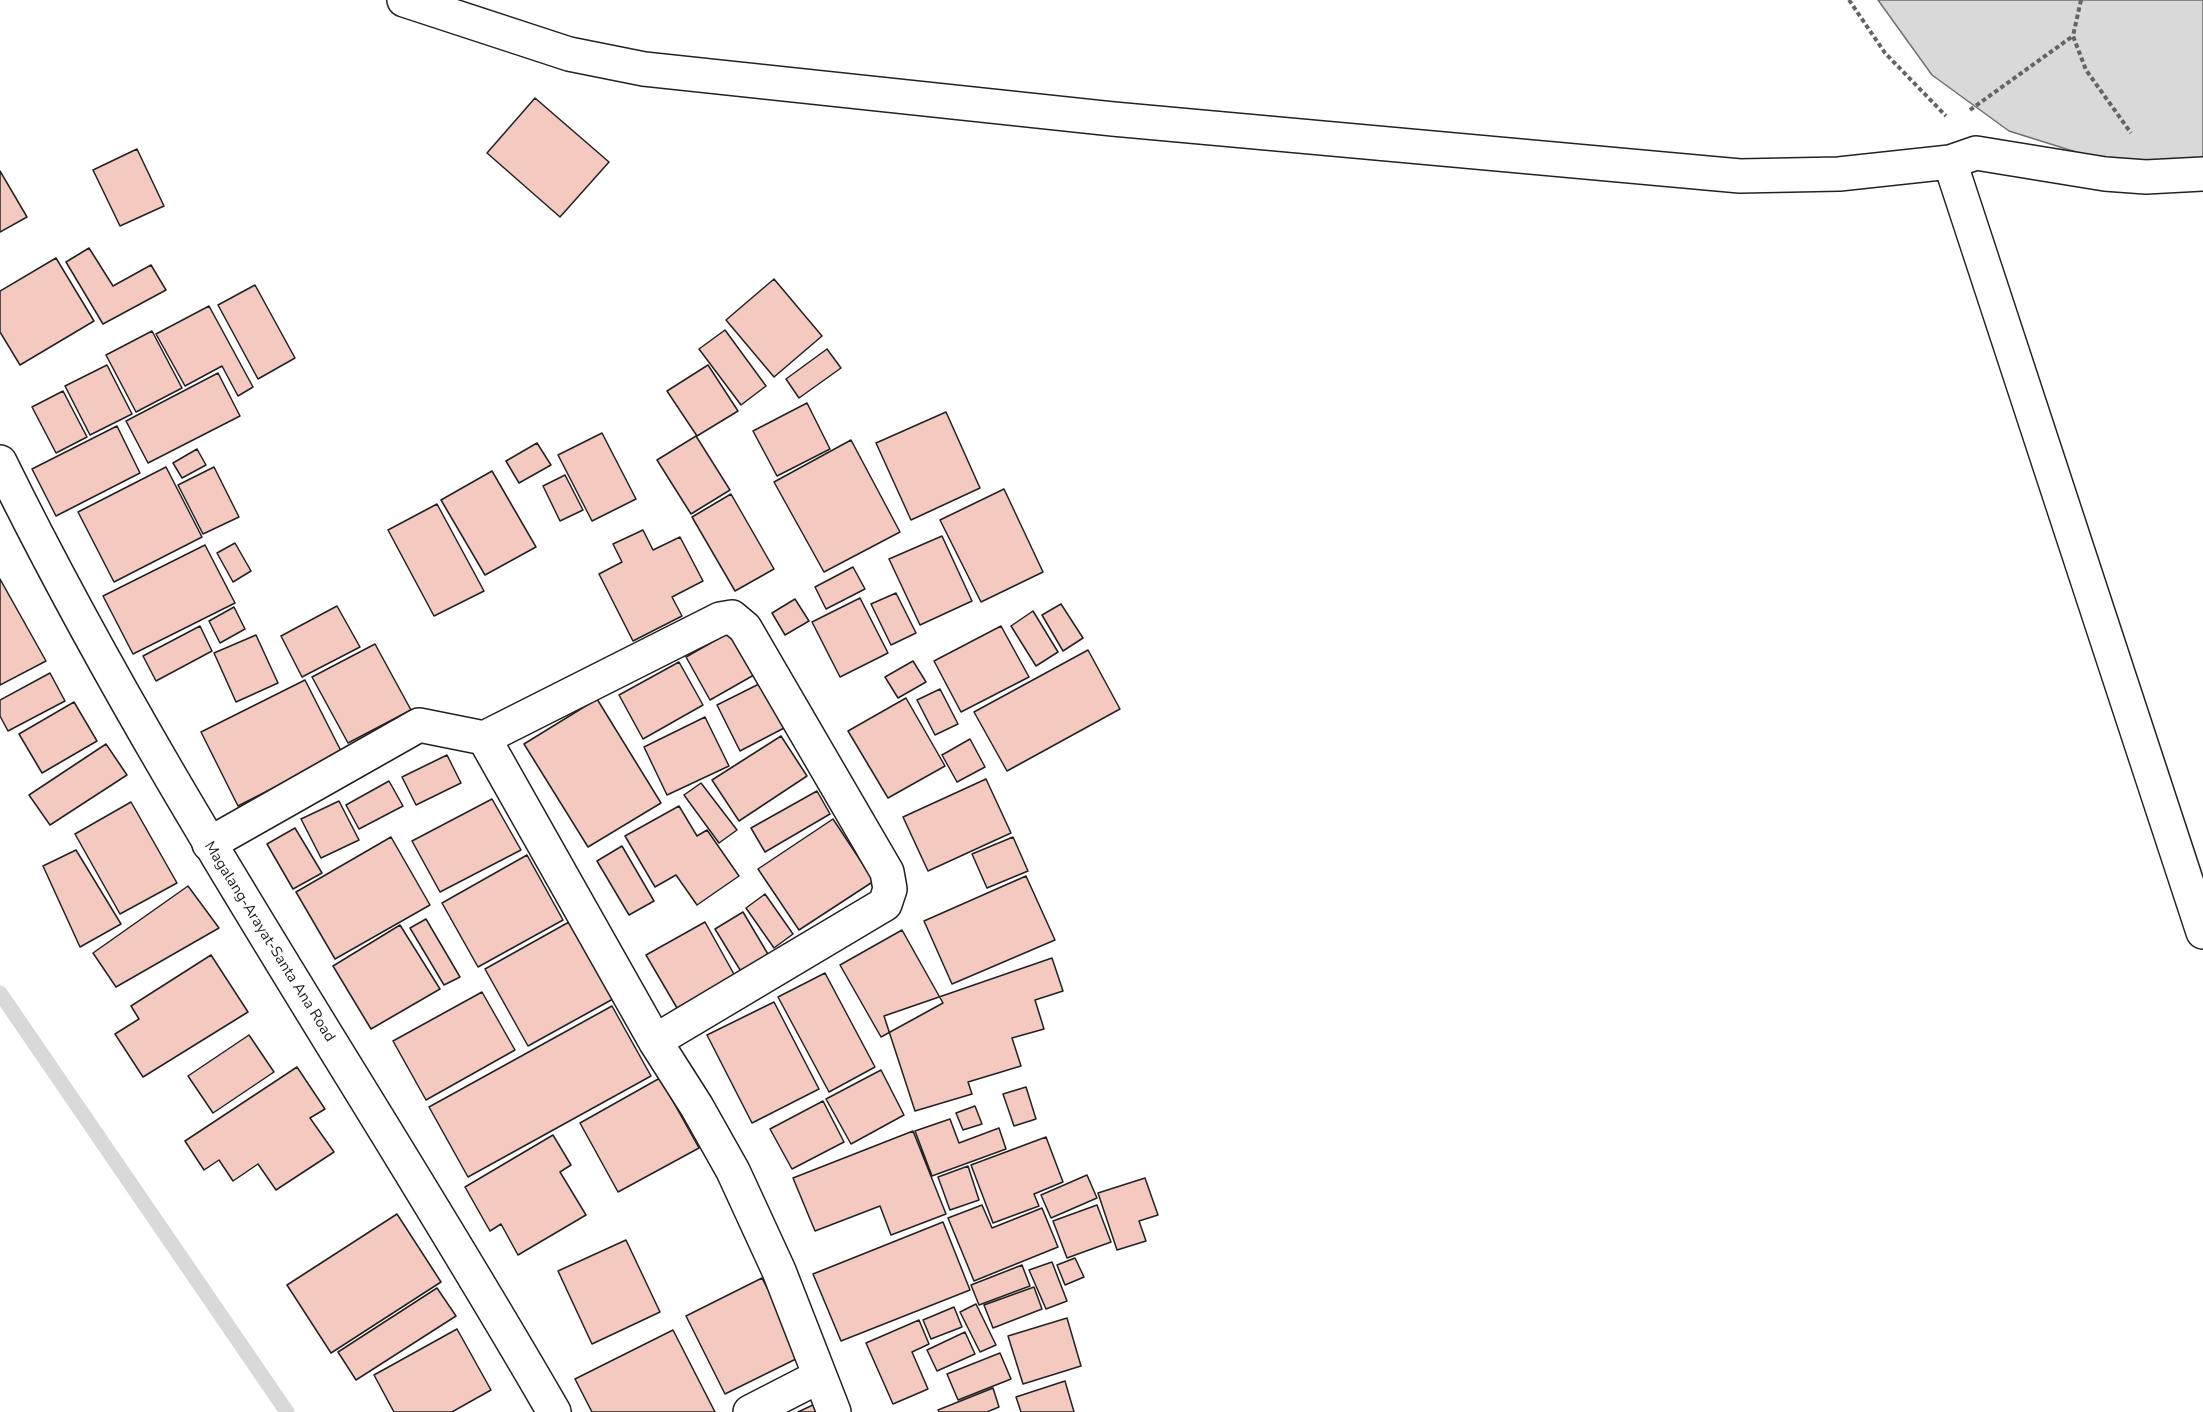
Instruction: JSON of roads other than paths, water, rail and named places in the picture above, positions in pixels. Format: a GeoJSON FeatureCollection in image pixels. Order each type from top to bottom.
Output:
{"type":"FeatureCollection","features":[{"type":"Feature","properties":{"kind":"street"},"geometry":{"type":"LineString","coordinates":[[404,0],[569,54],[644,69],[1090,117],[1740,176],[1839,174],[1963,158],[2146,177],[2203,174]]}},
{"type":"Feature","properties":{"kind":"street"},"geometry":{"type":"LineString","coordinates":[[1963,158],[2203,932]]}},
{"type":"Feature","properties":{"kind":"street","name":"Magalang-Arayat-Santa Ana Road"},"geometry":{"type":"LineString","coordinates":[[0,462],[39,541],[209,844],[489,1300],[554,1412]]}},
{"type":"Feature","properties":{"kind":"street"},"geometry":{"type":"LineString","coordinates":[[209,844],[419,725],[484,738],[720,619],[732,617],[745,628],[887,872],[890,889],[885,903],[655,1041]]}},
{"type":"Feature","properties":{"kind":"street"},"geometry":{"type":"LineString","coordinates":[[484,738],[655,1041],[697,1107],[738,1181],[774,1261],[834,1412]]}},
{"type":"Feature","properties":{"kind":"street"},"geometry":{"type":"LineString","coordinates":[[750,1412],[820,1376]]}},
{"type":"Feature","properties":{"kind":"waterway"},"geometry":{"type":"LineString","coordinates":[[0,993],[287,1412]]}}]}
